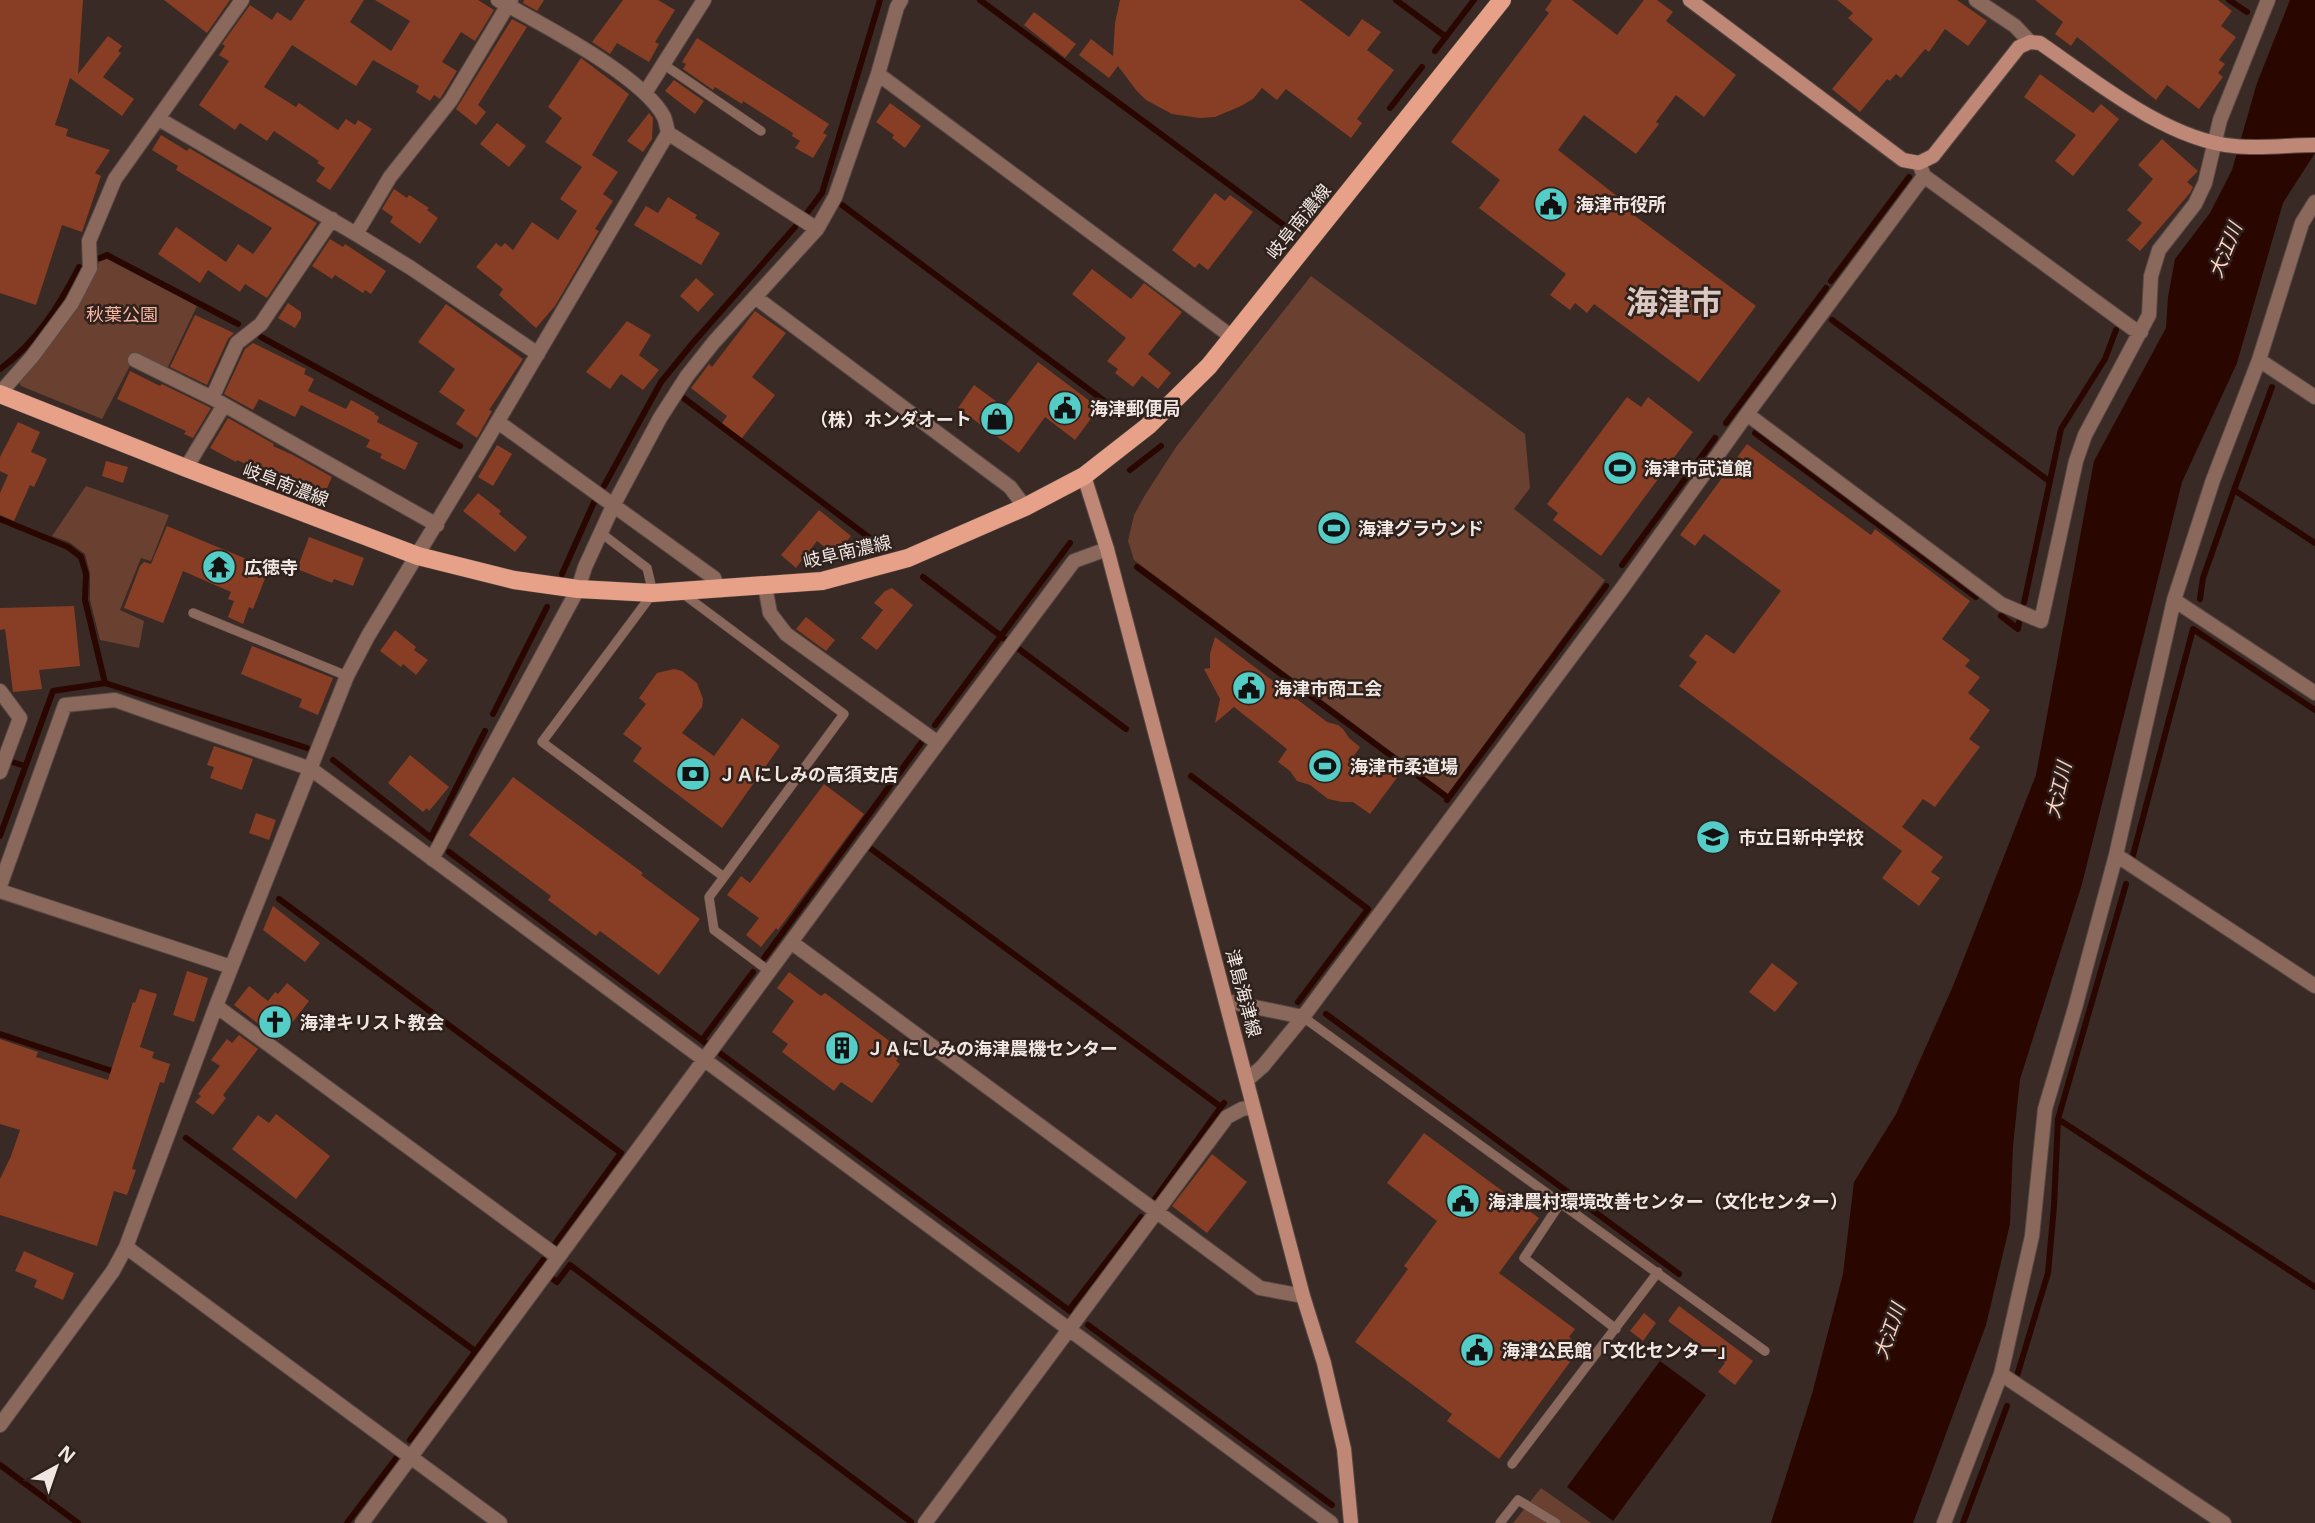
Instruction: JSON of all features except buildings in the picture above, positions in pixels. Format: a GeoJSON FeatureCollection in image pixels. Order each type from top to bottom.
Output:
{"type":"FeatureCollection","features":[{"type":"Feature","properties":{"kind":"main road","name":"岐阜南濃線"},"geometry":{"type":"LineString","coordinates":[[0,393],[186,468],[418,556],[514,580],[578,589],[653,593],[822,582],[908,558],[1025,507],[1084,476],[1148,426],[1209,366],[1502,0]]}},
{"type":"Feature","properties":{"kind":"main road"},"geometry":{"type":"LineString","coordinates":[[1690,0],[1903,160],[1921,169],[2020,47],[2030,42],[2040,43],[2144,113],[2178,130],[2234,146],[2315,145]]}},
{"type":"Feature","properties":{"kind":"main road","name":"津島海津線"},"geometry":{"type":"LineString","coordinates":[[1084,476],[1107,549],[1303,1296],[1324,1363],[1344,1448],[1350,1523]]}},
{"type":"Feature","properties":{"kind":"street"},"geometry":{"type":"LineString","coordinates":[[0,393],[32,357],[72,303],[90,268],[89,241],[115,180],[242,0]]}},
{"type":"Feature","properties":{"kind":"street"},"geometry":{"type":"LineString","coordinates":[[645,93],[704,0]]}},
{"type":"Feature","properties":{"kind":"street"},"geometry":{"type":"LineString","coordinates":[[432,859],[578,589],[585,567],[614,504],[660,418],[687,376],[714,342],[817,229],[835,197],[901,0]]}},
{"type":"Feature","properties":{"kind":"street"},"geometry":{"type":"LineString","coordinates":[[1976,0],[2015,26],[2030,42]]}},
{"type":"Feature","properties":{"kind":"street"},"geometry":{"type":"LineString","coordinates":[[1747,414],[2001,604],[2041,621],[2076,461],[2085,435],[2150,315],[2151,276],[2159,250],[2195,204],[2205,183],[2220,120],[2268,0]]}},
{"type":"Feature","properties":{"kind":"street"},"geometry":{"type":"LineString","coordinates":[[356,234],[390,177],[451,100],[506,2],[625,76],[645,93],[663,117],[668,133],[817,229]]}},
{"type":"Feature","properties":{"kind":"street"},"geometry":{"type":"LineString","coordinates":[[878,74],[1232,337]]}},
{"type":"Feature","properties":{"kind":"street"},"geometry":{"type":"LineString","coordinates":[[159,119],[332,219],[411,268],[538,354]]}},
{"type":"Feature","properties":{"kind":"street"},"geometry":{"type":"LineString","coordinates":[[0,1425],[113,1271],[126,1247],[231,967],[347,676],[368,636],[668,133]]}},
{"type":"Feature","properties":{"kind":"street"},"geometry":{"type":"LineString","coordinates":[[1247,1080],[1263,1066],[1303,1017],[1623,587],[1921,169],[2132,328],[2141,332]]}},
{"type":"Feature","properties":{"kind":"street"},"geometry":{"type":"LineString","coordinates":[[1944,1523],[2001,1374],[2032,1236],[2045,1108],[2076,1008],[2116,855],[2174,600],[2213,480],[2259,360],[2302,223],[2315,202]]}},
{"type":"Feature","properties":{"kind":"street"},"geometry":{"type":"LineString","coordinates":[[186,468],[218,401],[237,343],[261,324],[332,219]]}},
{"type":"Feature","properties":{"kind":"street"},"geometry":{"type":"LineString","coordinates":[[755,297],[1010,487],[1025,507]]}},
{"type":"Feature","properties":{"kind":"street"},"geometry":{"type":"LineString","coordinates":[[135,360],[218,401],[436,525]]}},
{"type":"Feature","properties":{"kind":"street"},"geometry":{"type":"LineString","coordinates":[[2259,360],[2315,397]]}},
{"type":"Feature","properties":{"kind":"street"},"geometry":{"type":"LineString","coordinates":[[498,422],[714,578],[719,590]]}},
{"type":"Feature","properties":{"kind":"street"},"geometry":{"type":"LineString","coordinates":[[362,1523],[1074,561],[1107,549]]}},
{"type":"Feature","properties":{"kind":"street"},"geometry":{"type":"LineString","coordinates":[[765,586],[770,613],[786,634],[938,743]]}},
{"type":"Feature","properties":{"kind":"street"},"geometry":{"type":"LineString","coordinates":[[2174,600],[2315,693]]}},
{"type":"Feature","properties":{"kind":"street"},"geometry":{"type":"LineString","coordinates":[[0,691],[20,718],[0,772]]}},
{"type":"Feature","properties":{"kind":"street"},"geometry":{"type":"LineString","coordinates":[[231,967],[0,889],[65,705],[115,700],[311,769],[1331,1523]]}},
{"type":"Feature","properties":{"kind":"street"},"geometry":{"type":"LineString","coordinates":[[2116,855],[2315,986]]}},
{"type":"Feature","properties":{"kind":"street"},"geometry":{"type":"LineString","coordinates":[[791,942],[1260,1287],[1303,1296]]}},
{"type":"Feature","properties":{"kind":"street"},"geometry":{"type":"LineString","coordinates":[[1226,1001],[1303,1017]]}},
{"type":"Feature","properties":{"kind":"street"},"geometry":{"type":"LineString","coordinates":[[216,1006],[558,1257]]}},
{"type":"Feature","properties":{"kind":"street"},"geometry":{"type":"LineString","coordinates":[[925,1523],[1227,1117],[1253,1107]]}},
{"type":"Feature","properties":{"kind":"street"},"geometry":{"type":"LineString","coordinates":[[126,1247],[500,1523]]}},
{"type":"Feature","properties":{"kind":"street"},"geometry":{"type":"LineString","coordinates":[[2001,1374],[2224,1523]]}},
{"type":"Feature","properties":{"kind":"lane"},"geometry":{"type":"LineString","coordinates":[[663,64],[761,131]]}},
{"type":"Feature","properties":{"kind":"lane"},"geometry":{"type":"LineString","coordinates":[[601,533],[648,568],[653,593],[542,742],[724,877]]}},
{"type":"Feature","properties":{"kind":"lane"},"geometry":{"type":"LineString","coordinates":[[680,592],[844,714],[709,897],[714,930],[769,971]]}},
{"type":"Feature","properties":{"kind":"lane"},"geometry":{"type":"LineString","coordinates":[[193,613],[347,676]]}},
{"type":"Feature","properties":{"kind":"lane"},"geometry":{"type":"LineString","coordinates":[[1303,1017],[1765,1351]]}},
{"type":"Feature","properties":{"kind":"lane"},"geometry":{"type":"LineString","coordinates":[[1561,1202],[1524,1258],[1616,1329]]}},
{"type":"Feature","properties":{"kind":"lane"},"geometry":{"type":"LineString","coordinates":[[1511,1464],[1658,1272]]}},
{"type":"Feature","properties":{"kind":"lane"},"geometry":{"type":"LineString","coordinates":[[1500,1523],[1518,1500],[1556,1523]]}},
{"type":"Feature","properties":{"kind":"green space","name":"秋葉公園"},"geometry":{"type":"Polygon","coordinates":[[[107,259],[197,306],[166,371],[135,356],[102,419],[21,386],[18,379],[43,354],[79,307],[99,262],[107,259]]]}},
{"type":"Feature","properties":{"kind":"green space","name":"海津グラウンド"},"geometry":{"type":"Polygon","coordinates":[[[1311,276],[1525,434],[1530,488],[1514,509],[1605,580],[1448,794],[1134,560],[1128,541],[1134,515],[1176,447],[1311,276]]]}},
{"type":"Feature","properties":{"kind":"green space"},"geometry":{"type":"Polygon","coordinates":[[[86,486],[169,515],[151,561],[141,558],[120,610],[144,621],[139,648],[100,640],[90,600],[90,574],[85,554],[69,542],[52,536],[86,486]]]}},
{"type":"Feature","properties":{"kind":"green space"},"geometry":{"type":"Polygon","coordinates":[[[1541,1488],[1591,1523],[1513,1523],[1541,1488]]]}},
{"type":"Feature","properties":{"kind":"water","name":"大江川"},"geometry":{"type":"Polygon","coordinates":[[[2290,0],[2315,0],[2315,153],[2283,203],[2237,363],[2182,482],[2082,884],[2020,1079],[2013,1146],[2010,1224],[1986,1325],[1913,1523],[1771,1523],[1812,1394],[1843,1274],[1854,1182],[1896,1114],[1953,986],[2036,775],[2094,461],[2166,328],[2175,259],[2210,213],[2232,170],[2257,83],[2290,0]]]}},
{"type":"Feature","properties":{"kind":"water"},"geometry":{"type":"Polygon","coordinates":[[[1660,1361],[1706,1395],[1613,1521],[1567,1487],[1660,1361]]]}},
{"type":"Feature","properties":{"kind":"waterway"},"geometry":{"type":"LineString","coordinates":[[807,213],[822,193],[880,0]]}},
{"type":"Feature","properties":{"kind":"waterway"},"geometry":{"type":"LineString","coordinates":[[980,0],[1289,229]]}},
{"type":"Feature","properties":{"kind":"waterway"},"geometry":{"type":"LineString","coordinates":[[1396,0],[1446,37]]}},
{"type":"Feature","properties":{"kind":"waterway"},"geometry":{"type":"LineString","coordinates":[[1435,51],[1474,0]]}},
{"type":"Feature","properties":{"kind":"waterway"},"geometry":{"type":"LineString","coordinates":[[2229,0],[2247,12]]}},
{"type":"Feature","properties":{"kind":"waterway"},"geometry":{"type":"LineString","coordinates":[[1390,108],[1422,67]]}},
{"type":"Feature","properties":{"kind":"waterway"},"geometry":{"type":"LineString","coordinates":[[1831,281],[1909,177]]}},
{"type":"Feature","properties":{"kind":"waterway"},"geometry":{"type":"LineString","coordinates":[[842,205],[1119,412]]}},
{"type":"Feature","properties":{"kind":"waterway"},"geometry":{"type":"LineString","coordinates":[[604,486],[661,382],[795,227]]}},
{"type":"Feature","properties":{"kind":"waterway"},"geometry":{"type":"LineString","coordinates":[[100,258],[107,255],[238,324]]}},
{"type":"Feature","properties":{"kind":"waterway"},"geometry":{"type":"LineString","coordinates":[[0,369],[36,336],[79,267]]}},
{"type":"Feature","properties":{"kind":"waterway"},"geometry":{"type":"LineString","coordinates":[[1726,423],[1826,288]]}},
{"type":"Feature","properties":{"kind":"waterway"},"geometry":{"type":"LineString","coordinates":[[1832,320],[2049,481]]}},
{"type":"Feature","properties":{"kind":"waterway"},"geometry":{"type":"LineString","coordinates":[[2024,603],[2061,429],[2105,359],[2116,330]]}},
{"type":"Feature","properties":{"kind":"waterway"},"geometry":{"type":"LineString","coordinates":[[261,337],[460,446]]}},
{"type":"Feature","properties":{"kind":"waterway"},"geometry":{"type":"LineString","coordinates":[[2272,387],[2234,490],[2315,543]]}},
{"type":"Feature","properties":{"kind":"waterway"},"geometry":{"type":"LineString","coordinates":[[681,396],[875,542]]}},
{"type":"Feature","properties":{"kind":"waterway"},"geometry":{"type":"LineString","coordinates":[[1755,433],[1976,597]]}},
{"type":"Feature","properties":{"kind":"waterway"},"geometry":{"type":"LineString","coordinates":[[1622,565],[1715,438]]}},
{"type":"Feature","properties":{"kind":"waterway"},"geometry":{"type":"LineString","coordinates":[[1130,470],[1161,446]]}},
{"type":"Feature","properties":{"kind":"waterway"},"geometry":{"type":"LineString","coordinates":[[2200,599],[2203,578],[2234,490]]}},
{"type":"Feature","properties":{"kind":"waterway"},"geometry":{"type":"LineString","coordinates":[[562,574],[595,500]]}},
{"type":"Feature","properties":{"kind":"waterway"},"geometry":{"type":"LineString","coordinates":[[0,519],[68,547],[81,557],[86,574],[85,600],[105,683]]}},
{"type":"Feature","properties":{"kind":"waterway"},"geometry":{"type":"LineString","coordinates":[[935,725],[1070,543]]}},
{"type":"Feature","properties":{"kind":"waterway"},"geometry":{"type":"LineString","coordinates":[[1137,567],[1448,798]]}},
{"type":"Feature","properties":{"kind":"waterway"},"geometry":{"type":"LineString","coordinates":[[923,577],[1005,639]]}},
{"type":"Feature","properties":{"kind":"waterway"},"geometry":{"type":"LineString","coordinates":[[1447,800],[1606,586]]}},
{"type":"Feature","properties":{"kind":"waterway"},"geometry":{"type":"LineString","coordinates":[[493,714],[547,607]]}},
{"type":"Feature","properties":{"kind":"waterway"},"geometry":{"type":"LineString","coordinates":[[2001,616],[2018,629],[2019,622]]}},
{"type":"Feature","properties":{"kind":"waterway"},"geometry":{"type":"LineString","coordinates":[[2132,859],[2193,629],[2315,710]]}},
{"type":"Feature","properties":{"kind":"waterway"},"geometry":{"type":"LineString","coordinates":[[1016,647],[1126,729]]}},
{"type":"Feature","properties":{"kind":"waterway"},"geometry":{"type":"LineString","coordinates":[[0,836],[53,691],[105,683],[307,748]]}},
{"type":"Feature","properties":{"kind":"waterway"},"geometry":{"type":"LineString","coordinates":[[431,837],[485,731]]}},
{"type":"Feature","properties":{"kind":"waterway"},"geometry":{"type":"LineString","coordinates":[[764,958],[921,743]]}},
{"type":"Feature","properties":{"kind":"waterway"},"geometry":{"type":"LineString","coordinates":[[333,760],[435,841]]}},
{"type":"Feature","properties":{"kind":"waterway"},"geometry":{"type":"LineString","coordinates":[[12,762],[25,766]]}},
{"type":"Feature","properties":{"kind":"waterway"},"geometry":{"type":"LineString","coordinates":[[1191,776],[1368,909],[1298,1002]]}},
{"type":"Feature","properties":{"kind":"waterway"},"geometry":{"type":"LineString","coordinates":[[870,848],[1221,1107],[1224,1103]]}},
{"type":"Feature","properties":{"kind":"waterway"},"geometry":{"type":"LineString","coordinates":[[449,852],[707,1044]]}},
{"type":"Feature","properties":{"kind":"waterway"},"geometry":{"type":"LineString","coordinates":[[2016,1379],[2048,1273],[2058,1119],[2126,884]]}},
{"type":"Feature","properties":{"kind":"waterway"},"geometry":{"type":"LineString","coordinates":[[279,899],[621,1153],[555,1244]]}},
{"type":"Feature","properties":{"kind":"waterway"},"geometry":{"type":"LineString","coordinates":[[702,1040],[753,972]]}},
{"type":"Feature","properties":{"kind":"waterway"},"geometry":{"type":"LineString","coordinates":[[1326,1014],[1679,1274]]}},
{"type":"Feature","properties":{"kind":"waterway"},"geometry":{"type":"LineString","coordinates":[[0,1034],[118,1073]]}},
{"type":"Feature","properties":{"kind":"waterway"},"geometry":{"type":"LineString","coordinates":[[717,1051],[1074,1314]]}},
{"type":"Feature","properties":{"kind":"waterway"},"geometry":{"type":"LineString","coordinates":[[1155,1199],[1221,1107]]}},
{"type":"Feature","properties":{"kind":"waterway"},"geometry":{"type":"LineString","coordinates":[[2058,1119],[2315,1287]]}},
{"type":"Feature","properties":{"kind":"waterway"},"geometry":{"type":"LineString","coordinates":[[186,1138],[475,1351]]}},
{"type":"Feature","properties":{"kind":"waterway"},"geometry":{"type":"LineString","coordinates":[[1069,1310],[1141,1217]]}},
{"type":"Feature","properties":{"kind":"waterway"},"geometry":{"type":"LineString","coordinates":[[410,1440],[543,1260]]}},
{"type":"Feature","properties":{"kind":"waterway"},"geometry":{"type":"LineString","coordinates":[[553,1279],[557,1282],[570,1265],[911,1522]]}},
{"type":"Feature","properties":{"kind":"waterway"},"geometry":{"type":"LineString","coordinates":[[1088,1325],[1332,1505]]}},
{"type":"Feature","properties":{"kind":"waterway"},"geometry":{"type":"LineString","coordinates":[[1963,1523],[2007,1406]]}},
{"type":"Feature","properties":{"kind":"waterway"},"geometry":{"type":"LineString","coordinates":[[347,1523],[397,1457]]}},
{"type":"Feature","properties":{"kind":"waterway"},"geometry":{"type":"LineString","coordinates":[[0,1465],[78,1523]]}},
{"type":"Feature","properties":{"kind":"place","name":"海津市役所"},"geometry":{"type":"Point","coordinates":[1551,204]}},
{"type":"Feature","properties":{"kind":"place","name":"海津郵便局"},"geometry":{"type":"Point","coordinates":[1065,408]}},
{"type":"Feature","properties":{"kind":"place","name":"（株）ホンダオート"},"geometry":{"type":"Point","coordinates":[997,419]}},
{"type":"Feature","properties":{"kind":"place","name":"海津市武道館"},"geometry":{"type":"Point","coordinates":[1620,468]}},
{"type":"Feature","properties":{"kind":"place","name":"海津グラウンド"},"geometry":{"type":"Point","coordinates":[1334,528]}},
{"type":"Feature","properties":{"kind":"place","name":"広徳寺"},"geometry":{"type":"Point","coordinates":[219,567]}},
{"type":"Feature","properties":{"kind":"place","name":"海津市商工会"},"geometry":{"type":"Point","coordinates":[1249,688]}},
{"type":"Feature","properties":{"kind":"place","name":"海津市柔道場"},"geometry":{"type":"Point","coordinates":[1325,766]}},
{"type":"Feature","properties":{"kind":"place","name":"ＪＡにしみの高須支店"},"geometry":{"type":"Point","coordinates":[693,774]}},
{"type":"Feature","properties":{"kind":"place","name":"市立日新中学校"},"geometry":{"type":"Point","coordinates":[1713,837]}},
{"type":"Feature","properties":{"kind":"place","name":"海津キリスト教会"},"geometry":{"type":"Point","coordinates":[275,1022]}},
{"type":"Feature","properties":{"kind":"place","name":"ＪＡにしみの海津農機センター"},"geometry":{"type":"Point","coordinates":[842,1048]}},
{"type":"Feature","properties":{"kind":"place","name":"海津農村環境改善センター（文化センター）"},"geometry":{"type":"Point","coordinates":[1463,1201]}},
{"type":"Feature","properties":{"kind":"place","name":"海津公民館「文化センター」"},"geometry":{"type":"Point","coordinates":[1477,1350]}},
{"type":"Feature","properties":{"kind":"district","name":"海津市"},"geometry":{"type":"Point","coordinates":[1674,301]}}]}
